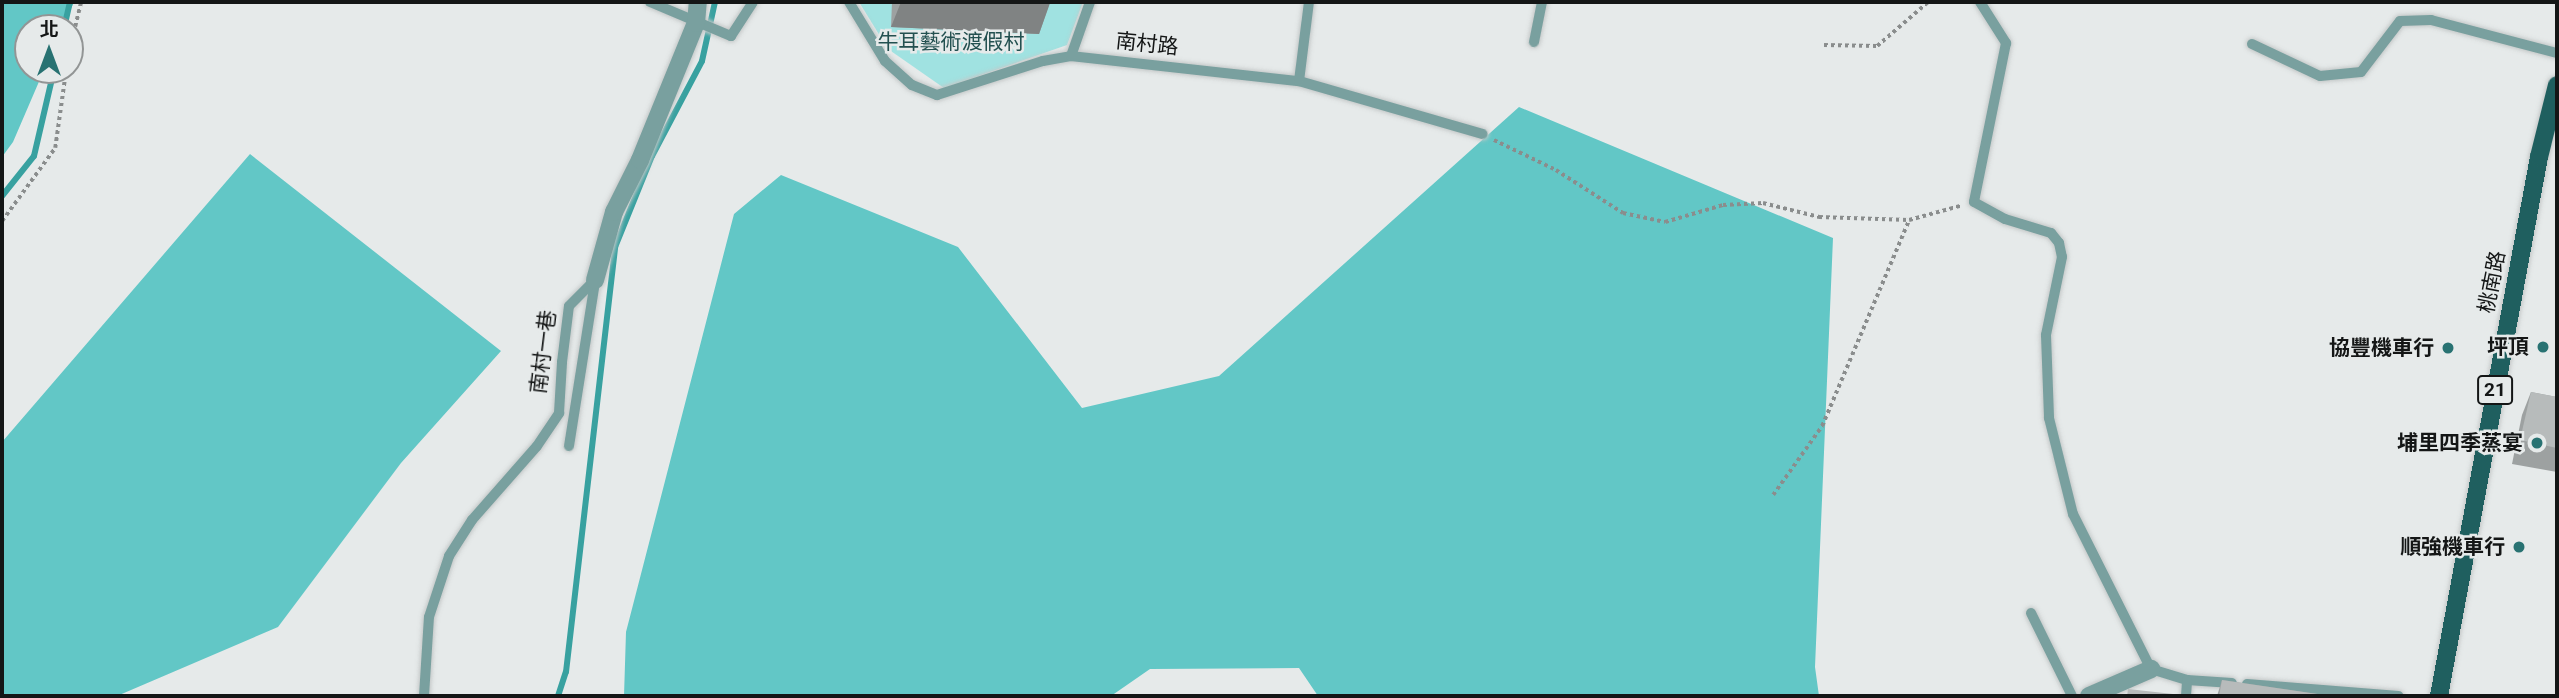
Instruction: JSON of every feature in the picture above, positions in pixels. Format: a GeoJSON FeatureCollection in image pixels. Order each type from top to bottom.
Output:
{"type":"FeatureCollection","features":[{"type":"Feature","properties":{"kind":"main road","name":"桃南路"},"geometry":{"type":"LineString","coordinates":[[2439,696],[2539,157],[2557,85]]}},
{"type":"Feature","properties":{"kind":"street","name":"南村一巷"},"geometry":{"type":"LineString","coordinates":[[595,280],[614,212],[640,160],[696,23],[698,2]]}},
{"type":"Feature","properties":{"kind":"street"},"geometry":{"type":"LineString","coordinates":[[2089,696],[2106,692],[2151,669]]}},
{"type":"Feature","properties":{"kind":"lane"},"geometry":{"type":"LineString","coordinates":[[650,2],[731,36],[753,2]]}},
{"type":"Feature","properties":{"kind":"lane","name":"南村路"},"geometry":{"type":"LineString","coordinates":[[849,2],[885,61],[912,85],[937,95],[1043,61],[1070,56],[1299,81],[1483,134]]}},
{"type":"Feature","properties":{"kind":"lane"},"geometry":{"type":"LineString","coordinates":[[1070,56],[1090,2]]}},
{"type":"Feature","properties":{"kind":"lane"},"geometry":{"type":"LineString","coordinates":[[1299,81],[1309,2]]}},
{"type":"Feature","properties":{"kind":"lane"},"geometry":{"type":"LineString","coordinates":[[1534,42],[1542,2]]}},
{"type":"Feature","properties":{"kind":"lane"},"geometry":{"type":"LineString","coordinates":[[1980,2],[2006,43],[1974,202],[2005,219],[2051,233],[2059,243],[2062,257],[2046,335],[2049,418],[2073,513],[2151,669],[2188,680],[2399,696]]}},
{"type":"Feature","properties":{"kind":"lane"},"geometry":{"type":"LineString","coordinates":[[2252,44],[2320,76],[2361,72],[2400,21],[2431,20],[2557,53]]}},
{"type":"Feature","properties":{"kind":"lane"},"geometry":{"type":"LineString","coordinates":[[569,446],[595,280]]}},
{"type":"Feature","properties":{"kind":"lane","name":"南村一巷"},"geometry":{"type":"LineString","coordinates":[[424,696],[429,617],[449,556],[472,520],[537,446],[559,413],[569,306],[595,280]]}},
{"type":"Feature","properties":{"kind":"lane"},"geometry":{"type":"LineString","coordinates":[[2031,613],[2072,696]]}},
{"type":"Feature","properties":{"kind":"lane"},"geometry":{"type":"LineString","coordinates":[[2186,696],[2188,680]]}},
{"type":"Feature","properties":{"kind":"path"},"geometry":{"type":"LineString","coordinates":[[1824,45],[1877,46],[1928,2]]}},
{"type":"Feature","properties":{"kind":"path"},"geometry":{"type":"LineString","coordinates":[[2,221],[55,148],[64,84]]}},
{"type":"Feature","properties":{"kind":"path"},"geometry":{"type":"LineString","coordinates":[[1483,134],[1556,170],[1623,212],[1665,222],[1723,205],[1763,203],[1819,217],[1909,220],[1974,202]]}},
{"type":"Feature","properties":{"kind":"path"},"geometry":{"type":"LineString","coordinates":[[1773,495],[1822,426],[1909,220]]}},
{"type":"Feature","properties":{"kind":"green space","name":"牛耳藝術渡假村"},"geometry":{"type":"Polygon","coordinates":[[[859,2],[1083,2],[1067,45],[944,88],[888,49],[859,2]]]}},
{"type":"Feature","properties":{"kind":"shaded area"},"geometry":{"type":"Polygon","coordinates":[[[2,2],[74,2],[68,14],[14,14],[14,84],[38,84],[13,142],[2,157],[2,2]]]}},
{"type":"Feature","properties":{"kind":"shaded area"},"geometry":{"type":"Polygon","coordinates":[[[1519,107],[1833,238],[1815,667],[1819,696],[1318,696],[1299,668],[1150,669],[1111,696],[624,696],[626,632],[734,214],[781,175],[958,247],[1082,408],[1219,376],[1519,107]]]}},
{"type":"Feature","properties":{"kind":"shaded area"},"geometry":{"type":"Polygon","coordinates":[[[250,154],[501,351],[401,463],[278,627],[117,696],[2,696],[2,442],[250,154]]]}},
{"type":"Feature","properties":{"kind":"building"},"geometry":{"type":"Polygon","coordinates":[[[2531,392],[2557,397],[2557,448],[2520,440],[2531,392]]]}},
{"type":"Feature","properties":{"kind":"building"},"geometry":{"type":"Polygon","coordinates":[[[2222,680],[2331,696],[2219,696],[2222,680]]]}},
{"type":"Feature","properties":{"kind":"building"},"geometry":{"type":"Polygon","coordinates":[[[2128,689],[2173,694],[2173,696],[2127,696],[2128,689]]]}},
{"type":"Feature","properties":{"kind":"waterway"},"geometry":{"type":"LineString","coordinates":[[67,14],[70,2]]}},
{"type":"Feature","properties":{"kind":"waterway"},"geometry":{"type":"LineString","coordinates":[[558,696],[566,672],[615,247],[652,156],[702,61],[715,2]]}},
{"type":"Feature","properties":{"kind":"waterway"},"geometry":{"type":"LineString","coordinates":[[2,196],[34,156],[51,84]]}},
{"type":"Feature","properties":{"kind":"place","name":"坪頂"},"geometry":{"type":"Point","coordinates":[2543,347]}},
{"type":"Feature","properties":{"kind":"place","name":"協豐機車行"},"geometry":{"type":"Point","coordinates":[2448,348]}},
{"type":"Feature","properties":{"kind":"place","name":"埔里四季蒸宴"},"geometry":{"type":"Point","coordinates":[2537,443]}},
{"type":"Feature","properties":{"kind":"place","name":"順強機車行"},"geometry":{"type":"Point","coordinates":[2519,547]}}]}
